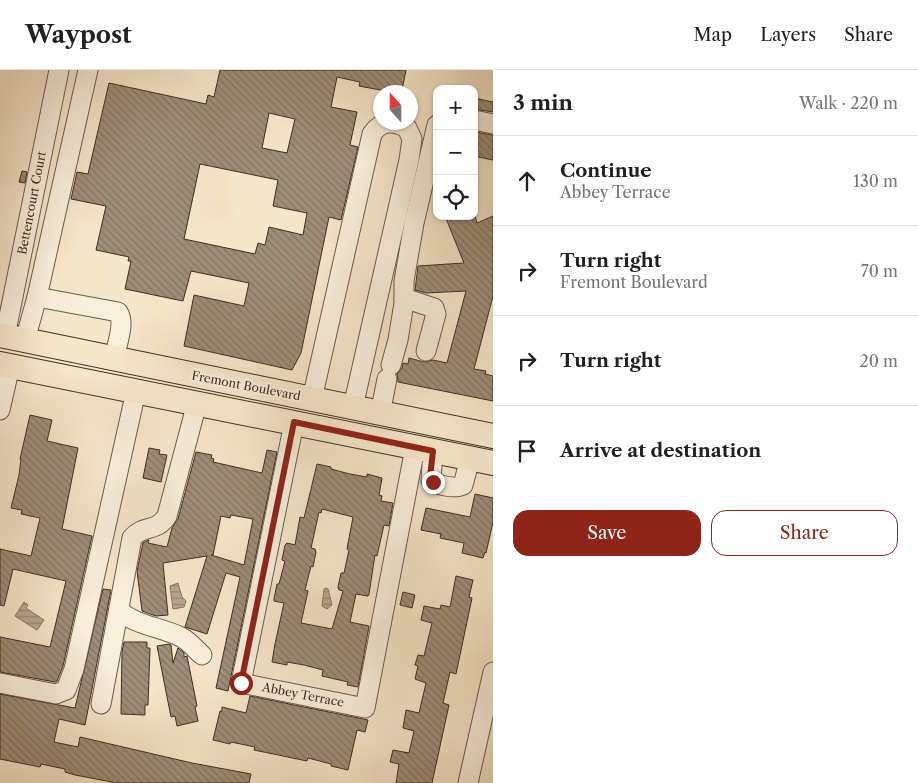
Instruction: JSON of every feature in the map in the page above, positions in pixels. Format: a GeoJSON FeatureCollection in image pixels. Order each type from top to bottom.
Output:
{"type":"FeatureCollection","features":[{"type":"Feature","properties":{"kind":"main road","name":"Fremont Boulevard"},"geometry":{"type":"LineString","coordinates":[[10,337],[493,436]]}},
{"type":"Feature","properties":{"kind":"main road","name":"Fremont Boulevard"},"geometry":{"type":"LineString","coordinates":[[5,365],[493,463]]}},
{"type":"Feature","properties":{"kind":"street","name":"Bettencourt Court"},"geometry":{"type":"LineString","coordinates":[[10,337],[59,70]]}},
{"type":"Feature","properties":{"kind":"street"},"geometry":{"type":"LineString","coordinates":[[10,337],[37,297],[88,70]]}},
{"type":"Feature","properties":{"kind":"street"},"geometry":{"type":"LineString","coordinates":[[478,121],[493,124]]}},
{"type":"Feature","properties":{"kind":"street"},"geometry":{"type":"LineString","coordinates":[[312,399],[372,134],[376,127],[396,123],[407,128],[412,139],[410,153],[353,407]]}},
{"type":"Feature","properties":{"kind":"street"},"geometry":{"type":"LineString","coordinates":[[380,414],[398,340],[404,298],[404,281],[414,223],[436,130]]}},
{"type":"Feature","properties":{"kind":"street"},"geometry":{"type":"LineString","coordinates":[[37,297],[118,312],[121,317],[121,326],[114,359]]}},
{"type":"Feature","properties":{"kind":"street"},"geometry":{"type":"LineString","coordinates":[[404,298],[434,308],[436,314],[426,351]]}},
{"type":"Feature","properties":{"kind":"street"},"geometry":{"type":"LineString","coordinates":[[0,410],[5,365]]}},
{"type":"Feature","properties":{"kind":"street"},"geometry":{"type":"LineString","coordinates":[[0,683],[56,694],[66,690],[74,670],[136,391]]}},
{"type":"Feature","properties":{"kind":"street"},"geometry":{"type":"LineString","coordinates":[[101,704],[132,538],[137,532],[161,525],[167,516],[197,403]]}},
{"type":"Feature","properties":{"kind":"street","name":"Abbey Terrace"},"geometry":{"type":"LineString","coordinates":[[294,422],[241,683],[365,708],[424,449]]}},
{"type":"Feature","properties":{"kind":"street"},"geometry":{"type":"LineString","coordinates":[[119,611],[137,622],[182,638],[202,655]]}},
{"type":"Feature","properties":{"kind":"street"},"geometry":{"type":"LineString","coordinates":[[468,783],[493,672]]}},
{"type":"Feature","properties":{"kind":"shaded area"},"geometry":{"type":"Polygon","coordinates":[[[178,583],[182,597],[186,601],[184,607],[173,609],[170,586],[178,583]]]}},
{"type":"Feature","properties":{"kind":"shaded area"},"geometry":{"type":"Polygon","coordinates":[[[324,589],[328,589],[332,605],[327,609],[322,606],[324,589]]]}},
{"type":"Feature","properties":{"kind":"shaded area"},"geometry":{"type":"Polygon","coordinates":[[[24,602],[28,605],[26,608],[44,620],[37,630],[15,616],[24,602]]]}},
{"type":"Feature","properties":{"kind":"building"},"geometry":{"type":"Polygon","coordinates":[[[220,70],[406,70],[403,85],[373,85],[373,89],[359,86],[360,82],[337,77],[331,107],[357,112],[350,145],[358,147],[341,220],[329,217],[301,353],[292,370],[184,346],[194,295],[244,306],[249,283],[191,271],[183,301],[125,289],[131,261],[128,261],[129,257],[96,250],[106,206],[71,199],[77,172],[88,174],[109,83],[206,104],[208,95],[214,97],[220,70]],[[269,113],[262,148],[287,153],[295,119],[269,113]],[[200,164],[184,239],[255,254],[258,243],[265,245],[269,227],[303,235],[307,213],[273,206],[278,180],[200,164]]]}},
{"type":"Feature","properties":{"kind":"building"},"geometry":{"type":"Polygon","coordinates":[[[478,99],[493,102],[493,112],[478,110],[478,99]]]}},
{"type":"Feature","properties":{"kind":"building"},"geometry":{"type":"Polygon","coordinates":[[[478,133],[493,135],[493,160],[478,157],[478,133]]]}},
{"type":"Feature","properties":{"kind":"building"},"geometry":{"type":"Polygon","coordinates":[[[22,171],[27,172],[25,183],[19,182],[22,171]]]}},
{"type":"Feature","properties":{"kind":"building"},"geometry":{"type":"Polygon","coordinates":[[[493,216],[493,296],[474,369],[486,371],[485,374],[493,376],[493,401],[398,382],[397,374],[402,368],[403,363],[408,364],[409,358],[424,362],[433,360],[447,363],[466,291],[426,293],[415,290],[418,266],[464,263],[447,220],[476,220],[477,223],[493,216]]]}},
{"type":"Feature","properties":{"kind":"building"},"geometry":{"type":"Polygon","coordinates":[[[30,415],[52,420],[47,441],[78,448],[62,529],[92,536],[63,666],[55,682],[0,672],[0,637],[50,647],[66,581],[13,569],[4,606],[0,605],[0,549],[31,556],[40,518],[21,514],[22,510],[11,508],[30,415]]]}},
{"type":"Feature","properties":{"kind":"building"},"geometry":{"type":"Polygon","coordinates":[[[149,448],[160,450],[159,454],[167,455],[161,482],[143,478],[149,448]]]}},
{"type":"Feature","properties":{"kind":"building"},"geometry":{"type":"Polygon","coordinates":[[[267,450],[277,452],[228,691],[216,688],[240,577],[226,573],[207,634],[185,627],[207,556],[163,563],[168,615],[156,616],[142,611],[137,571],[143,543],[149,540],[148,543],[167,547],[172,528],[178,519],[196,452],[212,455],[213,462],[262,473],[267,450]],[[231,515],[230,518],[221,516],[213,555],[211,555],[244,565],[253,519],[231,515]]]}},
{"type":"Feature","properties":{"kind":"building"},"geometry":{"type":"Polygon","coordinates":[[[317,464],[350,474],[367,477],[367,474],[382,478],[379,495],[382,496],[381,501],[393,503],[389,526],[384,525],[377,556],[375,555],[369,594],[368,596],[356,594],[350,622],[369,626],[358,687],[347,685],[348,682],[322,676],[323,670],[287,662],[287,665],[272,662],[284,603],[274,601],[274,599],[285,561],[282,560],[285,545],[287,543],[295,545],[300,517],[304,518],[317,464]],[[322,509],[321,513],[319,512],[311,548],[315,549],[316,552],[305,590],[308,591],[301,623],[332,629],[343,591],[339,590],[338,587],[341,573],[344,573],[349,550],[347,549],[353,517],[322,509]]]}},
{"type":"Feature","properties":{"kind":"building"},"geometry":{"type":"Polygon","coordinates":[[[475,494],[493,498],[493,522],[486,553],[483,558],[462,553],[464,543],[440,538],[441,534],[421,530],[426,508],[470,517],[475,494]]]}},
{"type":"Feature","properties":{"kind":"building"},"geometry":{"type":"Polygon","coordinates":[[[456,576],[473,580],[469,597],[472,598],[456,674],[450,672],[443,703],[449,705],[432,783],[396,783],[399,764],[390,762],[393,750],[409,753],[414,731],[403,728],[406,710],[419,713],[426,683],[415,679],[418,666],[415,665],[418,655],[424,656],[432,623],[421,620],[424,606],[440,609],[441,605],[450,607],[456,576]]]}},
{"type":"Feature","properties":{"kind":"building"},"geometry":{"type":"Polygon","coordinates":[[[103,589],[111,590],[85,725],[59,719],[54,742],[78,747],[80,737],[192,763],[251,774],[249,783],[117,783],[75,775],[65,772],[65,769],[41,764],[40,767],[0,759],[0,694],[75,708],[103,589]]]}},
{"type":"Feature","properties":{"kind":"building"},"geometry":{"type":"Polygon","coordinates":[[[403,592],[415,595],[412,608],[400,605],[403,592]]]}},
{"type":"Feature","properties":{"kind":"building"},"geometry":{"type":"Polygon","coordinates":[[[124,642],[147,642],[147,648],[150,648],[148,705],[145,705],[145,715],[121,714],[122,652],[124,642]]]}},
{"type":"Feature","properties":{"kind":"building"},"geometry":{"type":"Polygon","coordinates":[[[171,645],[173,663],[178,648],[184,653],[184,657],[187,656],[197,706],[195,707],[198,721],[177,726],[175,716],[171,717],[157,646],[171,645]]]}},
{"type":"Feature","properties":{"kind":"building"},"geometry":{"type":"Polygon","coordinates":[[[250,696],[368,720],[365,732],[357,730],[348,770],[308,758],[307,761],[254,750],[255,747],[213,740],[222,707],[246,713],[250,696]]]}},
{"type":"Feature","properties":{"kind":"route"},"geometry":{"type":"LineString","coordinates":[[241,683],[294,422],[433,451],[430,477],[433,482]]}}]}
